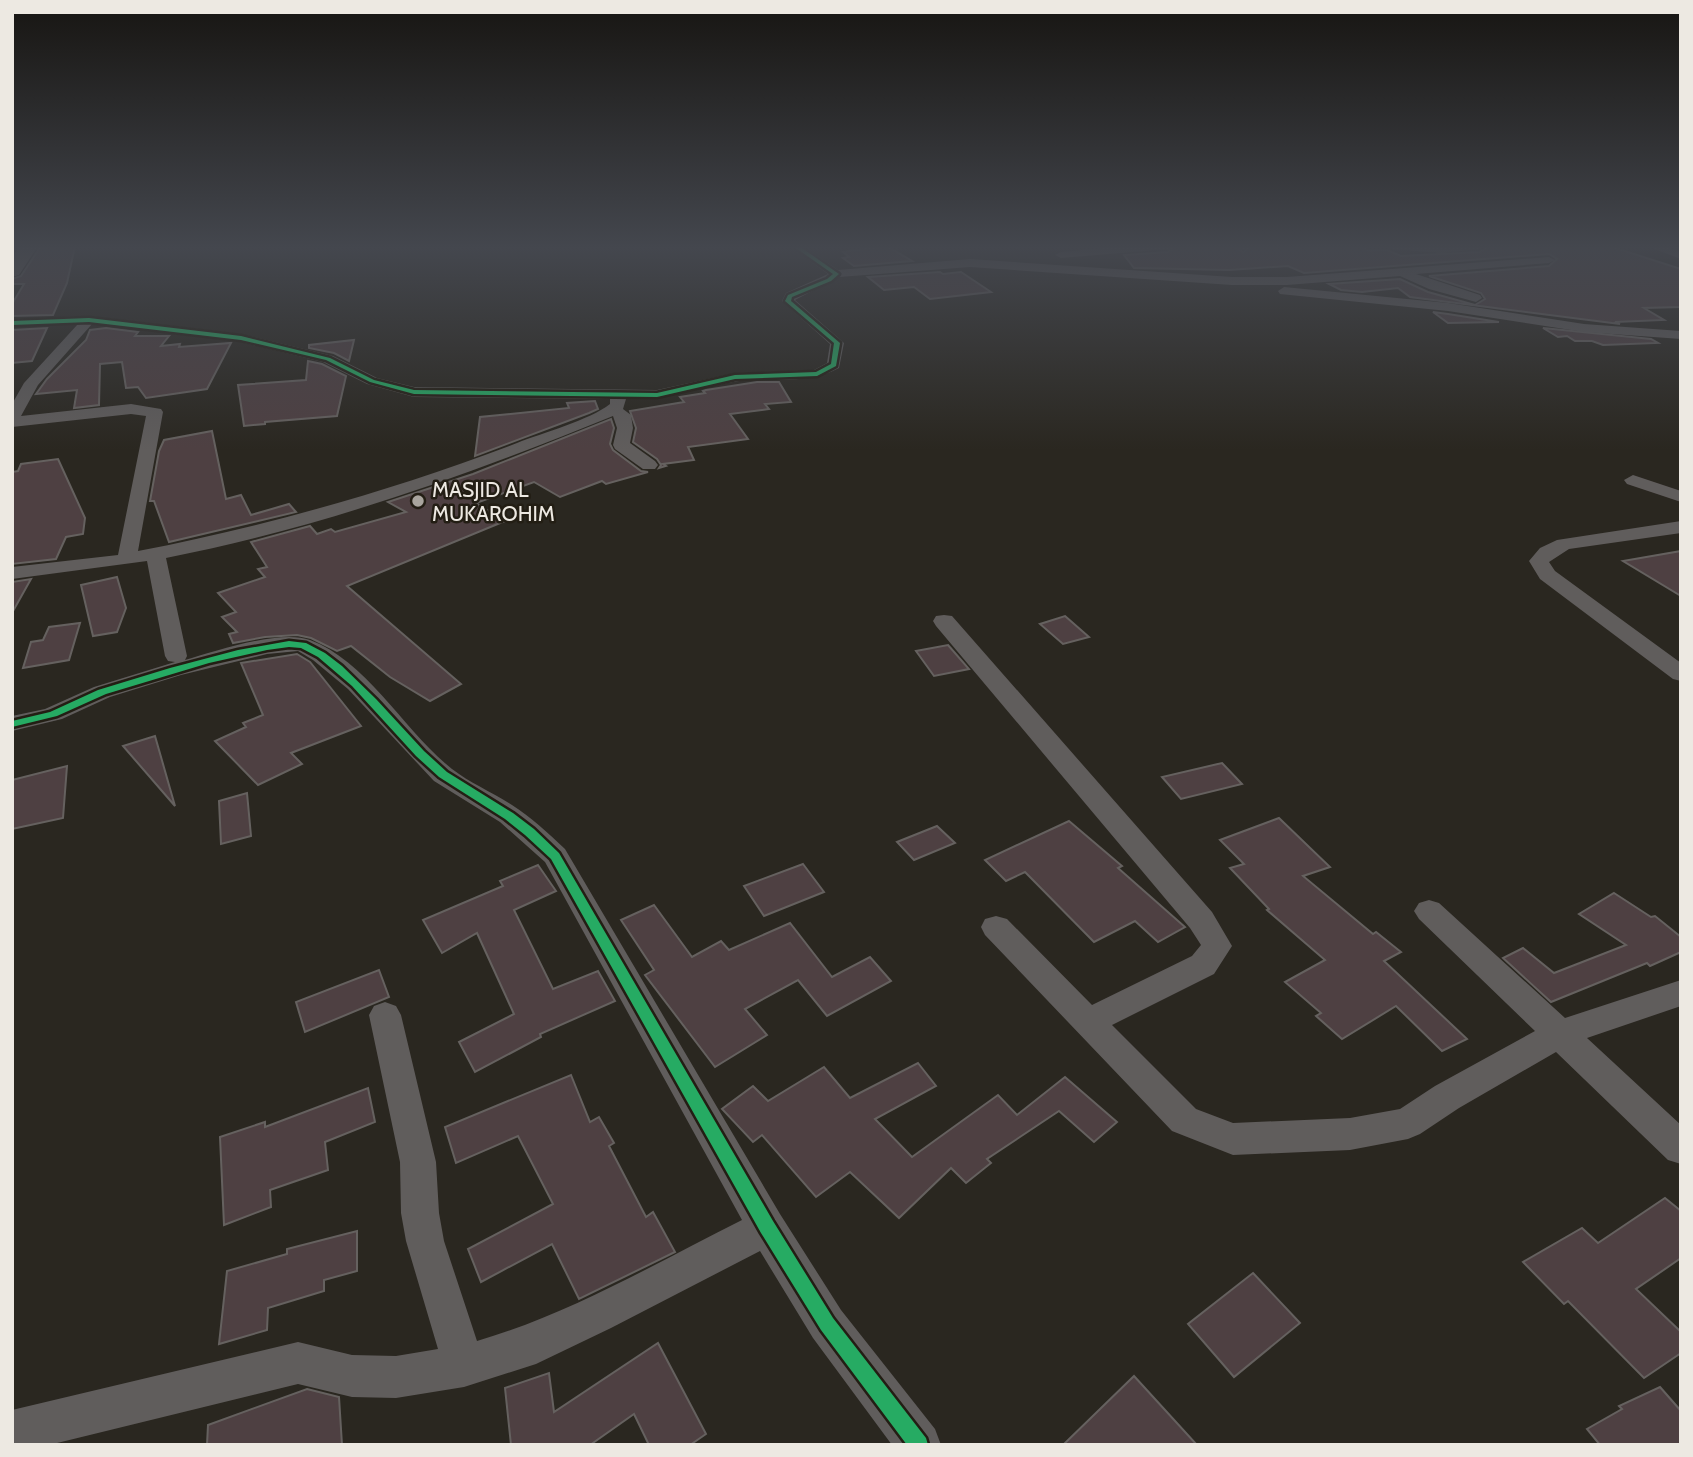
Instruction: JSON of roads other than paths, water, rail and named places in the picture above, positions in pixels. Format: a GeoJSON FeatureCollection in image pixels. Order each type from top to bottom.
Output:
{"type":"FeatureCollection","features":[{"type":"Feature","properties":{"kind":"street"},"geometry":{"type":"LineString","coordinates":[[12,573],[127,559],[306,519],[485,461],[616,403],[735,377],[801,376],[829,369],[834,365],[837,343],[803,314]]}},
{"type":"Feature","properties":{"kind":"street"},"geometry":{"type":"LineString","coordinates":[[1493,314],[1584,328],[1681,335]]}},
{"type":"Feature","properties":{"kind":"street"},"geometry":{"type":"LineString","coordinates":[[1537,314],[1642,333],[1671,349]]}},
{"type":"Feature","properties":{"kind":"street"},"geometry":{"type":"LineString","coordinates":[[12,323],[89,320],[241,338],[328,359],[372,381],[414,392],[616,403]]}},
{"type":"Feature","properties":{"kind":"street"},"geometry":{"type":"LineString","coordinates":[[12,420],[32,383],[89,320]]}},
{"type":"Feature","properties":{"kind":"street"},"geometry":{"type":"LineString","coordinates":[[616,403],[623,415],[625,428],[621,445],[649,465]]}},
{"type":"Feature","properties":{"kind":"street"},"geometry":{"type":"LineString","coordinates":[[12,420],[131,410],[155,412],[127,559]]}},
{"type":"Feature","properties":{"kind":"street"},"geometry":{"type":"LineString","coordinates":[[1633,480],[1681,497]]}},
{"type":"Feature","properties":{"kind":"street"},"geometry":{"type":"LineString","coordinates":[[1681,527],[1564,544],[1547,552],[1539,561],[1547,575],[1681,674]]}},
{"type":"Feature","properties":{"kind":"street"},"geometry":{"type":"LineString","coordinates":[[155,553],[176,656]]}},
{"type":"Feature","properties":{"kind":"street"},"geometry":{"type":"LineString","coordinates":[[944,621],[1201,920],[1217,946],[1203,965],[1087,1022]]}},
{"type":"Feature","properties":{"kind":"street"},"geometry":{"type":"LineString","coordinates":[[12,724],[58,713],[86,698],[119,686],[292,642],[327,659],[345,674],[435,768],[455,785],[502,811],[529,830],[555,856],[767,1227],[827,1324],[919,1445]]}},
{"type":"Feature","properties":{"kind":"street"},"geometry":{"type":"LineString","coordinates":[[1429,911],[1681,1148]]}},
{"type":"Feature","properties":{"kind":"street"},"geometry":{"type":"LineString","coordinates":[[996,926],[1184,1120],[1233,1139],[1350,1134],[1408,1123],[1447,1097],[1559,1034],[1681,993]]}},
{"type":"Feature","properties":{"kind":"street"},"geometry":{"type":"LineString","coordinates":[[385,1015],[418,1162],[420,1213],[425,1241],[464,1366]]}},
{"type":"Feature","properties":{"kind":"street"},"geometry":{"type":"LineString","coordinates":[[12,1432],[298,1363],[352,1376],[396,1377],[464,1366],[521,1349],[767,1227]]}},
{"type":"Feature","properties":{"kind":"place","name":"MASJID AL MUKAROHIM"},"geometry":{"type":"Point","coordinates":[418,501]}}]}
